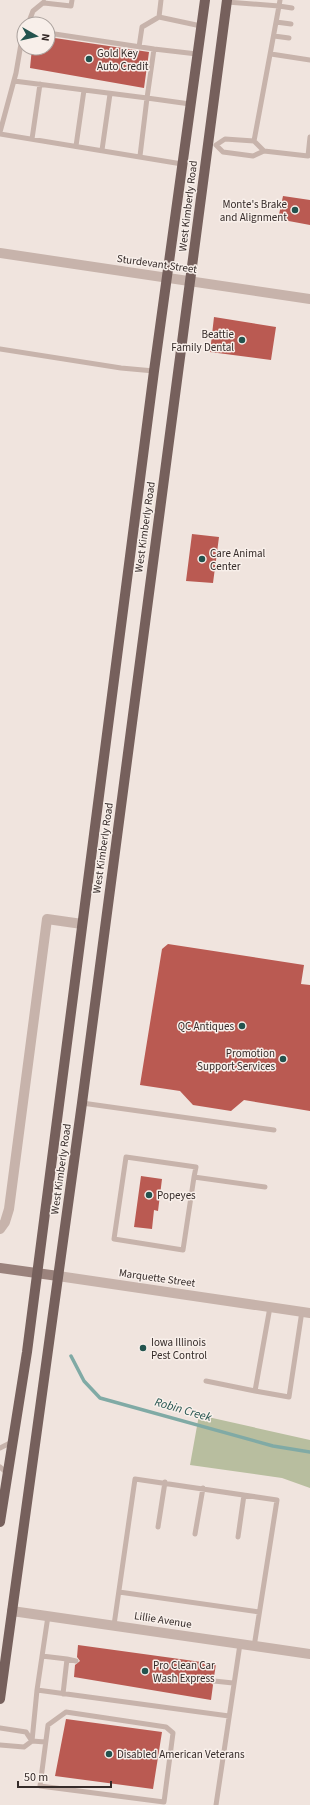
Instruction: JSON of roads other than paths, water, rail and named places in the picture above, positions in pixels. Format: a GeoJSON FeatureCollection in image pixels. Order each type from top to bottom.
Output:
{"type":"FeatureCollection","features":[{"type":"Feature","properties":{"kind":"main road","name":"West Kimberly Road"},"geometry":{"type":"LineString","coordinates":[[0,1522],[4,1470],[12,1442],[27,1352],[166,278],[204,0]]}},
{"type":"Feature","properties":{"kind":"main road","name":"West Kimberly Road"},"geometry":{"type":"LineString","coordinates":[[0,1699],[82,1104],[190,281],[212,144],[227,1]]}},
{"type":"Feature","properties":{"kind":"main road","name":"Marquette Street"},"geometry":{"type":"LineString","coordinates":[[0,1268],[58,1276]]}},
{"type":"Feature","properties":{"kind":"street","name":"Sturdevant Street"},"geometry":{"type":"LineString","coordinates":[[0,253],[310,299]]}},
{"type":"Feature","properties":{"kind":"street"},"geometry":{"type":"LineString","coordinates":[[0,1229],[5,1222],[9,1209],[47,919],[82,924]]}},
{"type":"Feature","properties":{"kind":"street","name":"Marquette Street"},"geometry":{"type":"LineString","coordinates":[[58,1276],[306,1312]]}},
{"type":"Feature","properties":{"kind":"street","name":"Lillie Avenue"},"geometry":{"type":"LineString","coordinates":[[12,1611],[310,1654]]}},
{"type":"Feature","properties":{"kind":"lane"},"geometry":{"type":"LineString","coordinates":[[31,16],[33,11],[44,2],[71,6],[72,0]]}},
{"type":"Feature","properties":{"kind":"lane"},"geometry":{"type":"LineString","coordinates":[[158,18],[161,0]]}},
{"type":"Feature","properties":{"kind":"lane"},"geometry":{"type":"LineString","coordinates":[[254,141],[280,0]]}},
{"type":"Feature","properties":{"kind":"lane"},"geometry":{"type":"LineString","coordinates":[[227,1],[292,8]]}},
{"type":"Feature","properties":{"kind":"lane"},"geometry":{"type":"LineString","coordinates":[[139,47],[142,28],[158,18],[201,26]]}},
{"type":"Feature","properties":{"kind":"lane"},"geometry":{"type":"LineString","coordinates":[[276,22],[290,24]]}},
{"type":"Feature","properties":{"kind":"lane"},"geometry":{"type":"LineString","coordinates":[[56,34],[197,54]]}},
{"type":"Feature","properties":{"kind":"lane"},"geometry":{"type":"LineString","coordinates":[[274,36],[289,38]]}},
{"type":"Feature","properties":{"kind":"lane"},"geometry":{"type":"LineString","coordinates":[[140,156],[154,49]]}},
{"type":"Feature","properties":{"kind":"lane"},"geometry":{"type":"LineString","coordinates":[[271,54],[310,60]]}},
{"type":"Feature","properties":{"kind":"lane"},"geometry":{"type":"LineString","coordinates":[[19,56],[14,81],[0,133],[182,164]]}},
{"type":"Feature","properties":{"kind":"lane"},"geometry":{"type":"LineString","coordinates":[[14,81],[190,104]]}},
{"type":"Feature","properties":{"kind":"lane"},"geometry":{"type":"LineString","coordinates":[[32,139],[40,84]]}},
{"type":"Feature","properties":{"kind":"lane"},"geometry":{"type":"LineString","coordinates":[[76,146],[84,90]]}},
{"type":"Feature","properties":{"kind":"lane"},"geometry":{"type":"LineString","coordinates":[[102,150],[110,94]]}},
{"type":"Feature","properties":{"kind":"lane"},"geometry":{"type":"LineString","coordinates":[[212,144],[223,152],[253,156],[264,151],[308,156],[310,137]]}},
{"type":"Feature","properties":{"kind":"lane"},"geometry":{"type":"LineString","coordinates":[[212,144],[225,139],[254,141],[264,151]]}},
{"type":"Feature","properties":{"kind":"lane"},"geometry":{"type":"LineString","coordinates":[[0,349],[154,371]]}},
{"type":"Feature","properties":{"kind":"lane"},"geometry":{"type":"LineString","coordinates":[[82,1104],[274,1130]]}},
{"type":"Feature","properties":{"kind":"lane"},"geometry":{"type":"LineString","coordinates":[[126,1157],[196,1167],[194,1177],[183,1250],[114,1239],[126,1157]]}},
{"type":"Feature","properties":{"kind":"lane"},"geometry":{"type":"LineString","coordinates":[[194,1177],[264,1187]]}},
{"type":"Feature","properties":{"kind":"lane"},"geometry":{"type":"LineString","coordinates":[[255,1391],[270,1307]]}},
{"type":"Feature","properties":{"kind":"lane"},"geometry":{"type":"LineString","coordinates":[[206,1381],[289,1396],[306,1312]]}},
{"type":"Feature","properties":{"kind":"lane"},"geometry":{"type":"LineString","coordinates":[[0,1448],[12,1442]]}},
{"type":"Feature","properties":{"kind":"lane"},"geometry":{"type":"LineString","coordinates":[[114,1625],[135,1479],[165,1482],[277,1500],[254,1647]]}},
{"type":"Feature","properties":{"kind":"lane"},"geometry":{"type":"LineString","coordinates":[[158,1527],[165,1482]]}},
{"type":"Feature","properties":{"kind":"lane"},"geometry":{"type":"LineString","coordinates":[[195,1534],[203,1488]]}},
{"type":"Feature","properties":{"kind":"lane"},"geometry":{"type":"LineString","coordinates":[[238,1537],[244,1495]]}},
{"type":"Feature","properties":{"kind":"lane"},"geometry":{"type":"LineString","coordinates":[[119,1592],[259,1612]]}},
{"type":"Feature","properties":{"kind":"lane"},"geometry":{"type":"LineString","coordinates":[[32,1741],[37,1690],[48,1616]]}},
{"type":"Feature","properties":{"kind":"lane"},"geometry":{"type":"LineString","coordinates":[[216,1805],[240,1644]]}},
{"type":"Feature","properties":{"kind":"lane"},"geometry":{"type":"LineString","coordinates":[[42,1656],[76,1661]]}},
{"type":"Feature","properties":{"kind":"lane"},"geometry":{"type":"LineString","coordinates":[[63,1694],[67,1659]]}},
{"type":"Feature","properties":{"kind":"lane"},"geometry":{"type":"LineString","coordinates":[[214,1681],[233,1684]]}},
{"type":"Feature","properties":{"kind":"lane"},"geometry":{"type":"LineString","coordinates":[[37,1690],[229,1716]]}},
{"type":"Feature","properties":{"kind":"lane"},"geometry":{"type":"LineString","coordinates":[[66,1712],[166,1727],[173,1732],[164,1802],[40,1786],[45,1742],[48,1725],[66,1712]]}},
{"type":"Feature","properties":{"kind":"lane"},"geometry":{"type":"LineString","coordinates":[[0,1728],[26,1732],[32,1741]]}},
{"type":"Feature","properties":{"kind":"lane"},"geometry":{"type":"LineString","coordinates":[[0,1745],[24,1747],[32,1741],[45,1742]]}},
{"type":"Feature","properties":{"kind":"waterway","name":"Robin Creek"},"geometry":{"type":"LineString","coordinates":[[71,1356],[84,1381],[100,1398],[273,1446],[310,1452]]}},
{"type":"Feature","properties":{"kind":"place","name":"Gold Key Auto Credit"},"geometry":{"type":"Point","coordinates":[89,59]}},
{"type":"Feature","properties":{"kind":"place","name":"Monte's Brake and Alignment"},"geometry":{"type":"Point","coordinates":[295,210]}},
{"type":"Feature","properties":{"kind":"place","name":"Beattie Family Dental"},"geometry":{"type":"Point","coordinates":[242,340]}},
{"type":"Feature","properties":{"kind":"place","name":"Care Animal Center"},"geometry":{"type":"Point","coordinates":[202,559]}},
{"type":"Feature","properties":{"kind":"place","name":"QC Antiques"},"geometry":{"type":"Point","coordinates":[242,1026]}},
{"type":"Feature","properties":{"kind":"place","name":"Promotion Support Services"},"geometry":{"type":"Point","coordinates":[283,1059]}},
{"type":"Feature","properties":{"kind":"place","name":"Popeyes"},"geometry":{"type":"Point","coordinates":[149,1195]}},
{"type":"Feature","properties":{"kind":"place","name":"Iowa Illinois Pest Control"},"geometry":{"type":"Point","coordinates":[143,1348]}},
{"type":"Feature","properties":{"kind":"place","name":"Pro Clean Car Wash Express"},"geometry":{"type":"Point","coordinates":[145,1671]}},
{"type":"Feature","properties":{"kind":"place","name":"Disabled American Veterans"},"geometry":{"type":"Point","coordinates":[109,1754]}}]}
